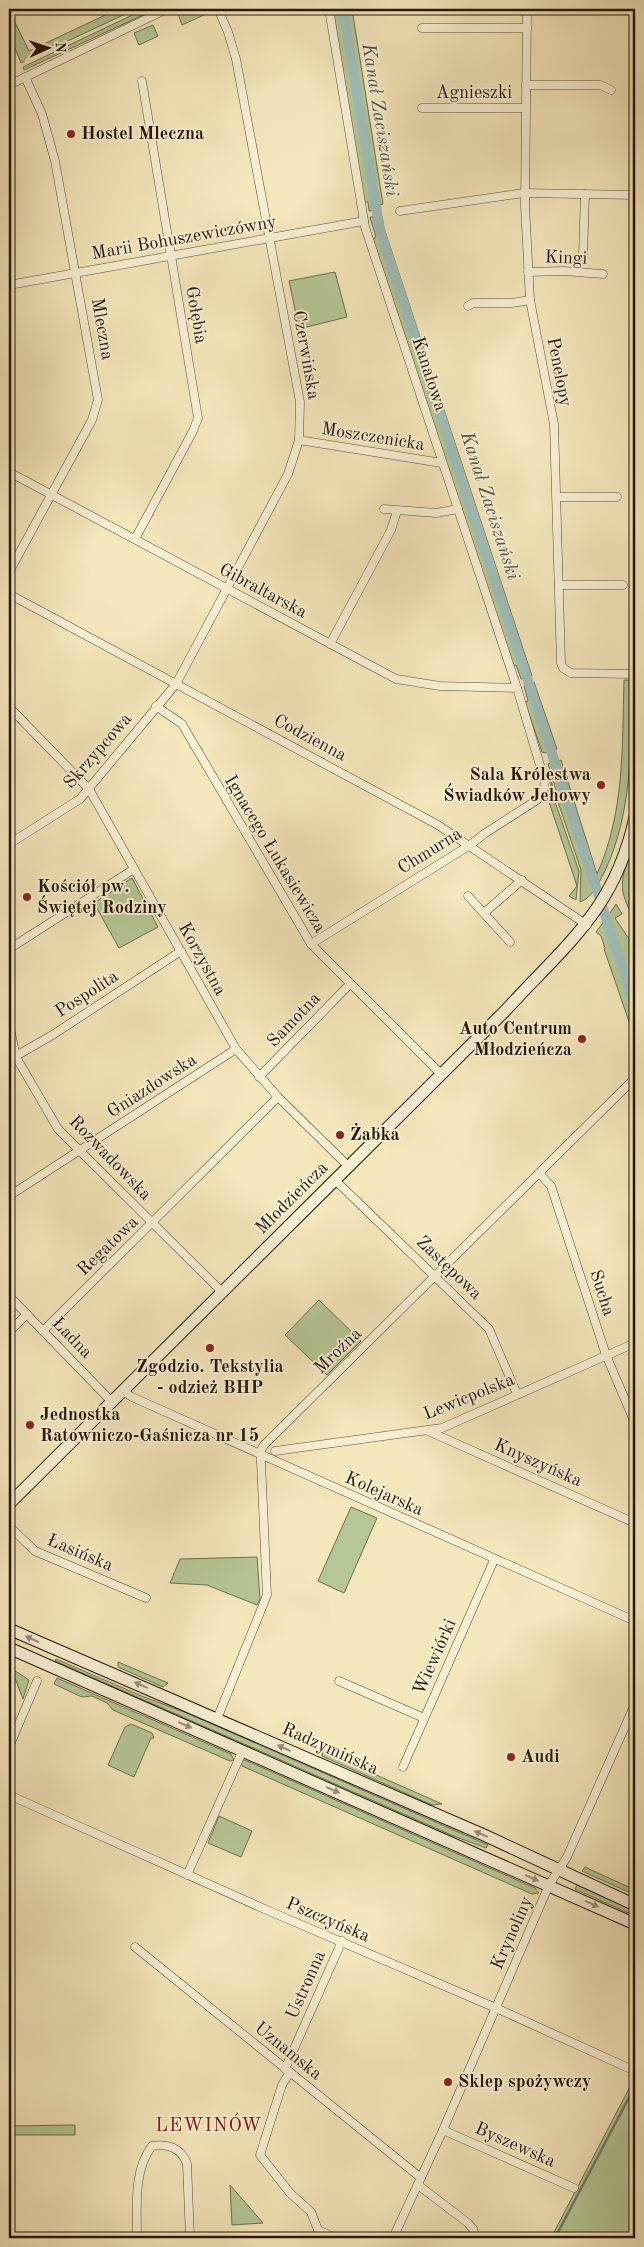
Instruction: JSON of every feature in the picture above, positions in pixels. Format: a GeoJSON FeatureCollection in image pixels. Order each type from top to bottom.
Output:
{"type":"FeatureCollection","features":[{"type":"Feature","properties":{"kind":"main road","name":"Młodzieńcza"},"geometry":{"type":"LineString","coordinates":[[9,1504],[506,1010],[587,925],[605,898],[622,863],[635,817]]}},
{"type":"Feature","properties":{"kind":"main road","name":"Młodzieńcza"},"geometry":{"type":"LineString","coordinates":[[9,1513],[21,1494]]}},
{"type":"Feature","properties":{"kind":"main road","name":"Radzymińska"},"geometry":{"type":"LineString","coordinates":[[9,1628],[560,1870],[635,1905]]}},
{"type":"Feature","properties":{"kind":"main road","name":"Radzymińska"},"geometry":{"type":"LineString","coordinates":[[9,1648],[635,1924]]}},
{"type":"Feature","properties":{"kind":"street"},"geometry":{"type":"LineString","coordinates":[[9,85],[167,9]]}},
{"type":"Feature","properties":{"kind":"street","name":"Czerwińska"},"geometry":{"type":"LineString","coordinates":[[176,684],[288,474],[299,440],[300,402],[271,239],[236,59],[228,32],[218,9]]}},
{"type":"Feature","properties":{"kind":"street","name":"Kanałowa"},"geometry":{"type":"LineString","coordinates":[[329,9],[364,222],[542,770]]}},
{"type":"Feature","properties":{"kind":"street","name":"Penelopy"},"geometry":{"type":"LineString","coordinates":[[527,9],[524,193],[528,272],[530,300],[552,410],[557,496],[560,659],[563,668],[576,673],[635,674]]}},
{"type":"Feature","properties":{"kind":"street"},"geometry":{"type":"LineString","coordinates":[[422,28],[527,28]]}},
{"type":"Feature","properties":{"kind":"street","name":"Mleczna"},"geometry":{"type":"LineString","coordinates":[[9,572],[92,420],[98,400],[76,272],[48,132],[25,77]]}},
{"type":"Feature","properties":{"kind":"street","name":"Gołębia"},"geometry":{"type":"LineString","coordinates":[[135,539],[193,431],[198,418],[142,81]]}},
{"type":"Feature","properties":{"kind":"street"},"geometry":{"type":"LineString","coordinates":[[526,85],[600,85],[611,90]]}},
{"type":"Feature","properties":{"kind":"street","name":"Agnieszki"},"geometry":{"type":"LineString","coordinates":[[422,108],[525,108]]}},
{"type":"Feature","properties":{"kind":"street"},"geometry":{"type":"LineString","coordinates":[[400,211],[524,193],[635,195]]}},
{"type":"Feature","properties":{"kind":"street","name":"Kingi"},"geometry":{"type":"LineString","coordinates":[[583,256],[585,194]]}},
{"type":"Feature","properties":{"kind":"street","name":"Marii Bohuszewiczówny"},"geometry":{"type":"LineString","coordinates":[[9,285],[364,222]]}},
{"type":"Feature","properties":{"kind":"street","name":"Kingi"},"geometry":{"type":"LineString","coordinates":[[528,272],[572,271],[603,274]]}},
{"type":"Feature","properties":{"kind":"street"},"geometry":{"type":"LineString","coordinates":[[468,306],[473,302],[512,303],[530,300]]}},
{"type":"Feature","properties":{"kind":"street","name":"Moszczenicka"},"geometry":{"type":"LineString","coordinates":[[299,440],[442,463]]}},
{"type":"Feature","properties":{"kind":"street","name":"Gibraltarska"},"geometry":{"type":"LineString","coordinates":[[9,472],[380,672],[413,683],[440,686],[516,688]]}},
{"type":"Feature","properties":{"kind":"street"},"geometry":{"type":"LineString","coordinates":[[557,496],[617,497]]}},
{"type":"Feature","properties":{"kind":"street"},"geometry":{"type":"LineString","coordinates":[[384,509],[436,513],[458,509]]}},
{"type":"Feature","properties":{"kind":"street"},"geometry":{"type":"LineString","coordinates":[[330,644],[391,530],[397,511]]}},
{"type":"Feature","properties":{"kind":"street"},"geometry":{"type":"LineString","coordinates":[[559,585],[623,586]]}},
{"type":"Feature","properties":{"kind":"street","name":"Codzienna"},"geometry":{"type":"LineString","coordinates":[[9,594],[438,825],[587,925]]}},
{"type":"Feature","properties":{"kind":"street","name":"Skrzypcowa"},"geometry":{"type":"LineString","coordinates":[[9,844],[80,799],[176,684]]}},
{"type":"Feature","properties":{"kind":"street","name":"Ignacego Łukasiewicza"},"geometry":{"type":"LineString","coordinates":[[156,706],[182,724],[311,944],[441,1074]]}},
{"type":"Feature","properties":{"kind":"street","name":"Korzystna"},"geometry":{"type":"LineString","coordinates":[[9,708],[89,789],[236,1049],[278,1097],[348,1166]]}},
{"type":"Feature","properties":{"kind":"street","name":"Chmurna"},"geometry":{"type":"LineString","coordinates":[[311,944],[470,845],[540,798],[545,788],[542,770]]}},
{"type":"Feature","properties":{"kind":"street"},"geometry":{"type":"LineString","coordinates":[[9,949],[134,869]]}},
{"type":"Feature","properties":{"kind":"street"},"geometry":{"type":"LineString","coordinates":[[484,913],[522,880]]}},
{"type":"Feature","properties":{"kind":"street"},"geometry":{"type":"LineString","coordinates":[[468,896],[510,942]]}},
{"type":"Feature","properties":{"kind":"street","name":"Pospolita"},"geometry":{"type":"LineString","coordinates":[[12,1058],[181,952]]}},
{"type":"Feature","properties":{"kind":"street","name":"Samotna"},"geometry":{"type":"LineString","coordinates":[[259,1077],[350,984]]}},
{"type":"Feature","properties":{"kind":"street","name":"Rozwadowska"},"geometry":{"type":"LineString","coordinates":[[9,1024],[12,1058],[58,1130],[82,1151],[222,1292]]}},
{"type":"Feature","properties":{"kind":"street","name":"Gniazdowska"},"geometry":{"type":"LineString","coordinates":[[9,1196],[82,1151],[236,1049]]}},
{"type":"Feature","properties":{"kind":"street","name":"Mroźna"},"geometry":{"type":"LineString","coordinates":[[261,1455],[264,1445],[635,1078]]}},
{"type":"Feature","properties":{"kind":"street","name":"Regatowa"},"geometry":{"type":"LineString","coordinates":[[43,1331],[278,1097]]}},
{"type":"Feature","properties":{"kind":"street","name":"Sucha"},"geometry":{"type":"LineString","coordinates":[[539,1173],[551,1186],[606,1355],[635,1423]]}},
{"type":"Feature","properties":{"kind":"street","name":"Zastępowa"},"geometry":{"type":"LineString","coordinates":[[335,1180],[489,1329],[517,1394]]}},
{"type":"Feature","properties":{"kind":"street","name":"Ładna"},"geometry":{"type":"LineString","coordinates":[[9,1296],[112,1402]]}},
{"type":"Feature","properties":{"kind":"street"},"geometry":{"type":"LineString","coordinates":[[9,1332],[27,1314]]}},
{"type":"Feature","properties":{"kind":"street","name":"Lewicpolska"},"geometry":{"type":"LineString","coordinates":[[275,1451],[442,1428],[635,1343]]}},
{"type":"Feature","properties":{"kind":"street","name":"Kolejarska"},"geometry":{"type":"LineString","coordinates":[[123,1391],[132,1398],[635,1621]]}},
{"type":"Feature","properties":{"kind":"street","name":"Knyszyńska"},"geometry":{"type":"LineString","coordinates":[[428,1431],[635,1523]]}},
{"type":"Feature","properties":{"kind":"street"},"geometry":{"type":"LineString","coordinates":[[218,1719],[268,1595],[261,1455]]}},
{"type":"Feature","properties":{"kind":"street","name":"Łasińska"},"geometry":{"type":"LineString","coordinates":[[9,1526],[36,1551],[146,1598]]}},
{"type":"Feature","properties":{"kind":"street","name":"Wiewiórki"},"geometry":{"type":"LineString","coordinates":[[403,1768],[494,1560]]}},
{"type":"Feature","properties":{"kind":"street"},"geometry":{"type":"LineString","coordinates":[[9,1747],[37,1681]]}},
{"type":"Feature","properties":{"kind":"street"},"geometry":{"type":"LineString","coordinates":[[339,1681],[424,1718]]}},
{"type":"Feature","properties":{"kind":"street","name":"Krynoliny"},"geometry":{"type":"LineString","coordinates":[[393,2238],[443,2130],[549,1885],[560,1870],[635,1704]]}},
{"type":"Feature","properties":{"kind":"street"},"geometry":{"type":"LineString","coordinates":[[187,1875],[242,1750]]}},
{"type":"Feature","properties":{"kind":"street","name":"Pszczyńska"},"geometry":{"type":"LineString","coordinates":[[9,1795],[187,1875],[496,2008],[635,2072]]}},
{"type":"Feature","properties":{"kind":"street","name":"Ustronna"},"geometry":{"type":"LineString","coordinates":[[318,2230],[311,2212],[290,2193],[260,2155],[282,2085],[342,1941]]}},
{"type":"Feature","properties":{"kind":"street","name":"Uznamska"},"geometry":{"type":"LineString","coordinates":[[136,1947],[288,2070],[420,2181],[468,2223],[475,2237]]}},
{"type":"Feature","properties":{"kind":"street","name":"Byszewska"},"geometry":{"type":"LineString","coordinates":[[443,2130],[574,2188]]}},
{"type":"Feature","properties":{"kind":"street"},"geometry":{"type":"LineString","coordinates":[[137,2238],[137,2194],[144,2160],[152,2146],[167,2145],[184,2156],[187,2164],[190,2238]]}},
{"type":"Feature","properties":{"kind":"street"},"geometry":{"type":"LineString","coordinates":[[314,2238],[318,2230],[336,2238]]}},
{"type":"Feature","properties":{"kind":"green space"},"geometry":{"type":"Polygon","coordinates":[[[118,9],[136,9],[21,63],[9,33],[9,10],[29,51],[118,9]]]}},
{"type":"Feature","properties":{"kind":"green space"},"geometry":{"type":"Polygon","coordinates":[[[145,9],[156,9],[24,70],[23,67],[145,9]]]}},
{"type":"Feature","properties":{"kind":"green space"},"geometry":{"type":"Polygon","coordinates":[[[186,9],[206,9],[208,13],[182,25],[178,13],[186,9]]]}},
{"type":"Feature","properties":{"kind":"green space"},"geometry":{"type":"Polygon","coordinates":[[[333,9],[352,9],[383,204],[380,205],[381,209],[369,211],[368,202],[364,202],[333,9]]]}},
{"type":"Feature","properties":{"kind":"green space"},"geometry":{"type":"Polygon","coordinates":[[[153,25],[158,36],[139,45],[134,33],[153,25]]]}},
{"type":"Feature","properties":{"kind":"green space"},"geometry":{"type":"Polygon","coordinates":[[[382,216],[384,228],[532,676],[521,679],[516,665],[513,666],[373,239],[376,237],[370,217],[382,216]]]}},
{"type":"Feature","properties":{"kind":"green space"},"geometry":{"type":"Polygon","coordinates":[[[335,272],[347,317],[299,329],[289,281],[335,272]]]}},
{"type":"Feature","properties":{"kind":"green space"},"geometry":{"type":"Polygon","coordinates":[[[624,680],[632,680],[630,754],[625,803],[613,850],[604,873],[591,894],[580,902],[581,870],[557,799],[548,764],[561,760],[597,874],[613,827],[617,803],[622,754],[624,680]]]}},
{"type":"Feature","properties":{"kind":"green space"},"geometry":{"type":"Polygon","coordinates":[[[534,682],[557,749],[545,753],[542,752],[525,702],[528,701],[524,686],[534,682]]]}},
{"type":"Feature","properties":{"kind":"green space"},"geometry":{"type":"Polygon","coordinates":[[[551,778],[555,802],[579,871],[576,900],[569,896],[577,886],[549,802],[544,802],[551,785],[551,778]]]}},
{"type":"Feature","properties":{"kind":"green space"},"geometry":{"type":"Polygon","coordinates":[[[635,840],[635,920],[628,907],[622,888],[624,872],[635,840]]]}},
{"type":"Feature","properties":{"kind":"green space"},"geometry":{"type":"Polygon","coordinates":[[[132,878],[158,927],[119,948],[94,903],[132,878]]]}},
{"type":"Feature","properties":{"kind":"green space"},"geometry":{"type":"Polygon","coordinates":[[[616,904],[622,914],[615,918],[627,936],[635,942],[635,1001],[608,916],[616,904]]]}},
{"type":"Feature","properties":{"kind":"green space"},"geometry":{"type":"Polygon","coordinates":[[[606,919],[635,1010],[635,1039],[601,936],[596,932],[606,919]]]}},
{"type":"Feature","properties":{"kind":"green space"},"geometry":{"type":"Polygon","coordinates":[[[319,1300],[361,1341],[327,1375],[285,1335],[319,1300]]]}},
{"type":"Feature","properties":{"kind":"green space"},"geometry":{"type":"Polygon","coordinates":[[[351,1507],[377,1518],[344,1593],[318,1581],[351,1507]]]}},
{"type":"Feature","properties":{"kind":"green space"},"geometry":{"type":"Polygon","coordinates":[[[257,1557],[260,1599],[257,1605],[207,1585],[170,1583],[180,1559],[257,1557]]]}},
{"type":"Feature","properties":{"kind":"green space"},"geometry":{"type":"Polygon","coordinates":[[[56,1659],[144,1697],[187,1713],[488,1845],[486,1848],[451,1835],[55,1661],[56,1659]]]}},
{"type":"Feature","properties":{"kind":"green space"},"geometry":{"type":"Polygon","coordinates":[[[118,1662],[168,1683],[163,1687],[118,1667],[118,1662]]]}},
{"type":"Feature","properties":{"kind":"green space"},"geometry":{"type":"Polygon","coordinates":[[[9,1667],[29,1680],[23,1699],[15,1678],[9,1675],[9,1667]]]}},
{"type":"Feature","properties":{"kind":"green space"},"geometry":{"type":"Polygon","coordinates":[[[57,1678],[231,1754],[234,1760],[230,1761],[113,1710],[107,1703],[92,1696],[82,1697],[54,1684],[57,1678]]]}},
{"type":"Feature","properties":{"kind":"green space"},"geometry":{"type":"Polygon","coordinates":[[[131,1724],[152,1733],[154,1738],[151,1738],[134,1777],[108,1765],[125,1727],[131,1724]]]}},
{"type":"Feature","properties":{"kind":"green space"},"geometry":{"type":"Polygon","coordinates":[[[322,1751],[442,1804],[432,1805],[322,1756],[322,1751]]]}},
{"type":"Feature","properties":{"kind":"green space"},"geometry":{"type":"Polygon","coordinates":[[[245,1760],[535,1888],[539,1893],[532,1894],[242,1766],[241,1761],[245,1760]]]}},
{"type":"Feature","properties":{"kind":"green space"},"geometry":{"type":"Polygon","coordinates":[[[219,1816],[252,1831],[241,1857],[208,1843],[219,1816]]]}},
{"type":"Feature","properties":{"kind":"green space"},"geometry":{"type":"Polygon","coordinates":[[[585,1867],[635,1890],[635,1895],[582,1871],[585,1867]]]}},
{"type":"Feature","properties":{"kind":"green space"},"geometry":{"type":"Polygon","coordinates":[[[577,1885],[635,1911],[635,1916],[575,1889],[577,1885]]]}},
{"type":"Feature","properties":{"kind":"green space"},"geometry":{"type":"Polygon","coordinates":[[[635,2077],[635,2238],[551,2238],[635,2077]]]}},
{"type":"Feature","properties":{"kind":"green space"},"geometry":{"type":"Polygon","coordinates":[[[75,2125],[75,2135],[9,2135],[9,2126],[75,2125]]]}},
{"type":"Feature","properties":{"kind":"green space"},"geometry":{"type":"Polygon","coordinates":[[[230,2185],[263,2223],[232,2225],[230,2185]]]}},
{"type":"Feature","properties":{"kind":"waterway","name":"Kanał Zaciszański"},"geometry":{"type":"LineString","coordinates":[[343,9],[380,231],[635,1006]]}},
{"type":"Feature","properties":{"kind":"waterway"},"geometry":{"type":"LineString","coordinates":[[555,2238],[635,2086]]}},
{"type":"Feature","properties":{"kind":"place","name":"Hostel Mleczna"},"geometry":{"type":"Point","coordinates":[71,134]}},
{"type":"Feature","properties":{"kind":"place","name":"Sala Królestwa Świadków Jehowy"},"geometry":{"type":"Point","coordinates":[601,785]}},
{"type":"Feature","properties":{"kind":"place","name":"Kościół pw. Świętej Rodziny"},"geometry":{"type":"Point","coordinates":[27,897]}},
{"type":"Feature","properties":{"kind":"place","name":"Auto Centrum Młodzieńcza"},"geometry":{"type":"Point","coordinates":[582,1039]}},
{"type":"Feature","properties":{"kind":"place","name":"Żabka"},"geometry":{"type":"Point","coordinates":[340,1135]}},
{"type":"Feature","properties":{"kind":"place","name":"Zgodzio. Tekstylia - odzież BHP"},"geometry":{"type":"Point","coordinates":[210,1348]}},
{"type":"Feature","properties":{"kind":"place","name":"Jednostka Ratowniczo-Gaśnicza nr 15"},"geometry":{"type":"Point","coordinates":[30,1425]}},
{"type":"Feature","properties":{"kind":"place","name":"Audi"},"geometry":{"type":"Point","coordinates":[511,1757]}},
{"type":"Feature","properties":{"kind":"place","name":"Sklep spożywczy"},"geometry":{"type":"Point","coordinates":[448,2082]}},
{"type":"Feature","properties":{"kind":"district","name":"LEWINÓW"},"geometry":{"type":"Point","coordinates":[209,2126]}}]}
